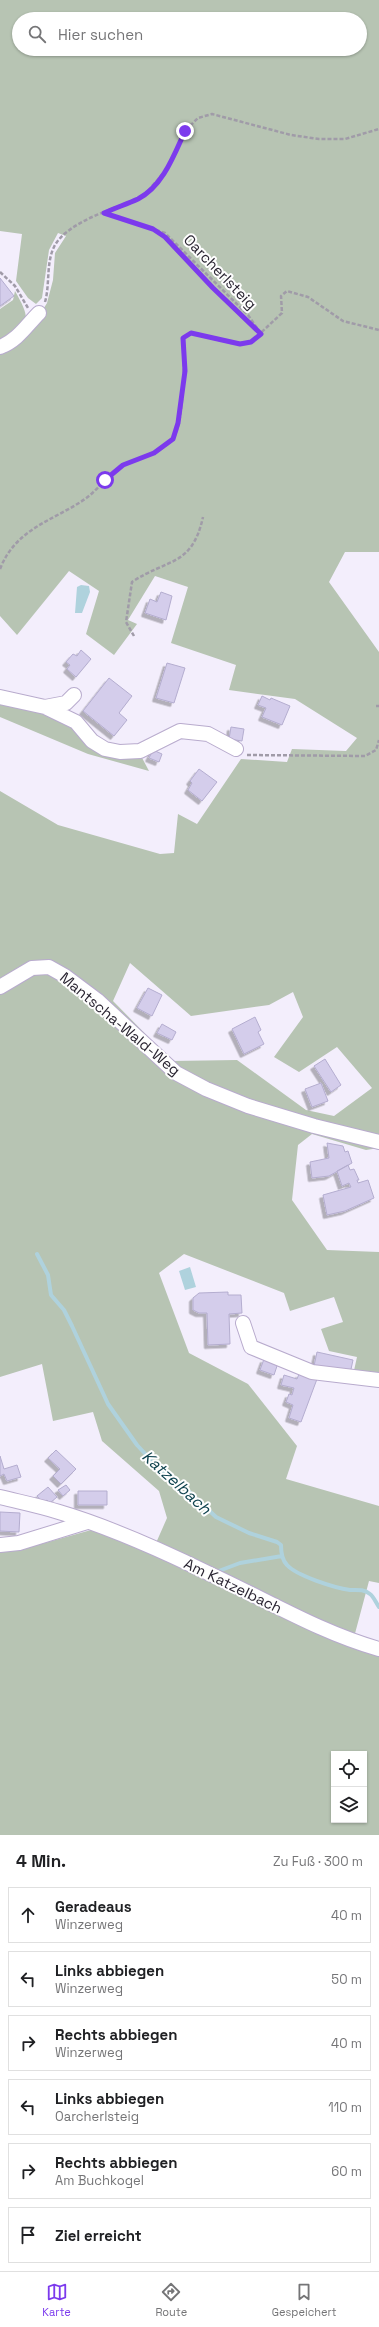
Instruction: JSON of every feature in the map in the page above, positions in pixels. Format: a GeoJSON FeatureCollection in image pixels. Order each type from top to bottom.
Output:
{"type":"FeatureCollection","features":[{"type":"Feature","properties":{"kind":"street"},"geometry":{"type":"LineString","coordinates":[[0,347],[8,344],[22,334],[37,315]]}},
{"type":"Feature","properties":{"kind":"street"},"geometry":{"type":"LineString","coordinates":[[45,707],[66,703],[74,695]]}},
{"type":"Feature","properties":{"kind":"street"},"geometry":{"type":"LineString","coordinates":[[0,697],[45,707],[76,722],[92,741],[105,749],[120,752],[140,751],[180,731],[208,734],[236,749]]}},
{"type":"Feature","properties":{"kind":"street","name":"Mantscha-Wald-Weg"},"geometry":{"type":"LineString","coordinates":[[0,987],[32,968],[49,967],[65,976],[97,1000],[176,1073],[206,1089],[248,1106],[314,1126],[379,1142]]}},
{"type":"Feature","properties":{"kind":"street"},"geometry":{"type":"LineString","coordinates":[[243,1323],[251,1347],[312,1372],[379,1380]]}},
{"type":"Feature","properties":{"kind":"street","name":"Am Katzelbach"},"geometry":{"type":"LineString","coordinates":[[0,1497],[60,1512],[130,1538],[210,1574],[308,1623],[353,1641],[379,1649]]}},
{"type":"Feature","properties":{"kind":"street"},"geometry":{"type":"LineString","coordinates":[[0,1545],[19,1543],[87,1522]]}},
{"type":"Feature","properties":{"kind":"path"},"geometry":{"type":"LineString","coordinates":[[0,272],[14,286],[37,315],[46,301],[54,247],[63,234],[74,226],[139,198],[147,192],[168,168],[185,131],[198,118],[212,114],[291,135],[320,140],[345,139],[379,129]]}},
{"type":"Feature","properties":{"kind":"path","name":"Oarcherlsteig"},"geometry":{"type":"LineString","coordinates":[[104,213],[165,233],[248,315],[261,334]]}},
{"type":"Feature","properties":{"kind":"path","name":"Oarcherlsteig"},"geometry":{"type":"LineString","coordinates":[[153,229],[165,237],[213,288],[261,334]]}},
{"type":"Feature","properties":{"kind":"path"},"geometry":{"type":"LineString","coordinates":[[0,569],[4,559],[26,532],[86,499],[123,465],[154,453],[173,439],[178,423],[185,371],[183,338],[191,333],[240,344],[251,342],[282,313],[281,296],[287,291],[308,297],[343,321],[379,330]]}},
{"type":"Feature","properties":{"kind":"path"},"geometry":{"type":"LineString","coordinates":[[134,636],[126,622],[132,582],[146,573],[181,559],[199,536],[203,517]]}},
{"type":"Feature","properties":{"kind":"path"},"geometry":{"type":"LineString","coordinates":[[236,749],[247,756],[365,756],[376,750],[379,740]]}},
{"type":"Feature","properties":{"kind":"green space"},"geometry":{"type":"Polygon","coordinates":[[[0,0],[379,0],[379,552],[345,552],[329,582],[379,652],[379,1148],[366,1150],[312,1134],[298,1145],[292,1200],[327,1250],[379,1252],[379,1376],[353,1375],[357,1357],[329,1351],[321,1329],[343,1322],[334,1297],[290,1311],[284,1293],[184,1254],[159,1273],[189,1353],[248,1384],[297,1446],[286,1479],[379,1506],[379,1583],[369,1581],[353,1641],[379,1649],[379,1835],[0,1835],[0,1540],[23,1549],[109,1525],[156,1543],[167,1518],[159,1491],[102,1441],[93,1412],[53,1421],[42,1364],[0,1377],[0,791],[58,825],[160,854],[174,853],[178,814],[197,824],[241,759],[287,762],[292,749],[346,751],[357,738],[295,699],[229,690],[236,665],[171,643],[188,587],[155,576],[128,620],[137,624],[114,655],[86,634],[99,591],[69,571],[17,635],[0,616],[0,352],[30,331],[47,303],[53,280],[55,253],[66,236],[58,233],[49,250],[42,298],[36,304],[28,298],[16,281],[22,234],[0,231],[0,0]],[[130,963],[113,1001],[172,1061],[237,1060],[306,1110],[334,1116],[372,1088],[337,1047],[299,1072],[274,1057],[303,1017],[293,992],[269,1005],[191,1016],[130,963]]]}},
{"type":"Feature","properties":{"kind":"green space"},"geometry":{"type":"Polygon","coordinates":[[[15,291],[26,316],[25,321],[17,331],[0,342],[0,309],[13,300],[15,291]]]}},
{"type":"Feature","properties":{"kind":"green space"},"geometry":{"type":"Polygon","coordinates":[[[0,700],[46,712],[74,726],[93,747],[140,754],[149,771],[88,754],[0,717],[0,700]]]}},
{"type":"Feature","properties":{"kind":"water"},"geometry":{"type":"Polygon","coordinates":[[[81,585],[89,586],[90,592],[82,613],[75,613],[77,587],[81,585]]]}},
{"type":"Feature","properties":{"kind":"water"},"geometry":{"type":"Polygon","coordinates":[[[190,1267],[196,1287],[185,1290],[179,1271],[190,1267]]]}},
{"type":"Feature","properties":{"kind":"building"},"geometry":{"type":"Polygon","coordinates":[[[0,278],[14,296],[0,306],[0,278]]]}},
{"type":"Feature","properties":{"kind":"building"},"geometry":{"type":"Polygon","coordinates":[[[161,592],[172,596],[166,620],[145,613],[150,599],[157,602],[161,592]]]}},
{"type":"Feature","properties":{"kind":"building"},"geometry":{"type":"Polygon","coordinates":[[[81,650],[91,659],[76,677],[67,669],[70,665],[66,662],[73,654],[77,656],[81,650]]]}},
{"type":"Feature","properties":{"kind":"building"},"geometry":{"type":"Polygon","coordinates":[[[167,663],[185,668],[174,703],[156,698],[167,663]]]}},
{"type":"Feature","properties":{"kind":"building"},"geometry":{"type":"Polygon","coordinates":[[[109,678],[132,696],[119,713],[127,720],[114,736],[83,711],[109,678]]]}},
{"type":"Feature","properties":{"kind":"building"},"geometry":{"type":"Polygon","coordinates":[[[262,696],[290,706],[282,725],[262,717],[266,708],[258,705],[262,696]]]}},
{"type":"Feature","properties":{"kind":"building"},"geometry":{"type":"Polygon","coordinates":[[[231,727],[244,729],[242,741],[229,739],[231,727]]]}},
{"type":"Feature","properties":{"kind":"building"},"geometry":{"type":"Polygon","coordinates":[[[153,750],[162,754],[159,762],[149,758],[153,750]]]}},
{"type":"Feature","properties":{"kind":"building"},"geometry":{"type":"Polygon","coordinates":[[[199,769],[217,782],[202,801],[188,790],[192,783],[190,781],[199,769]]]}},
{"type":"Feature","properties":{"kind":"building"},"geometry":{"type":"Polygon","coordinates":[[[148,988],[162,995],[152,1016],[137,1008],[148,988]]]}},
{"type":"Feature","properties":{"kind":"building"},"geometry":{"type":"Polygon","coordinates":[[[255,1017],[261,1030],[258,1032],[264,1044],[244,1054],[232,1029],[255,1017]]]}},
{"type":"Feature","properties":{"kind":"building"},"geometry":{"type":"Polygon","coordinates":[[[162,1024],[176,1032],[172,1040],[157,1033],[162,1024]]]}},
{"type":"Feature","properties":{"kind":"building"},"geometry":{"type":"Polygon","coordinates":[[[325,1059],[341,1085],[331,1092],[314,1066],[325,1059]]]}},
{"type":"Feature","properties":{"kind":"building"},"geometry":{"type":"Polygon","coordinates":[[[321,1083],[328,1101],[312,1107],[305,1089],[321,1083]]]}},
{"type":"Feature","properties":{"kind":"building"},"geometry":{"type":"Polygon","coordinates":[[[327,1143],[343,1146],[345,1152],[348,1151],[352,1163],[329,1176],[312,1178],[310,1162],[329,1158],[327,1143]]]}},
{"type":"Feature","properties":{"kind":"building"},"geometry":{"type":"Polygon","coordinates":[[[348,1165],[350,1170],[354,1169],[359,1180],[357,1180],[358,1183],[368,1180],[374,1198],[345,1211],[327,1215],[323,1195],[351,1187],[349,1183],[342,1186],[337,1171],[348,1165]]]}},
{"type":"Feature","properties":{"kind":"building"},"geometry":{"type":"Polygon","coordinates":[[[228,1292],[228,1295],[241,1295],[242,1313],[229,1314],[230,1344],[208,1345],[207,1313],[199,1313],[193,1310],[193,1298],[199,1293],[228,1292]]]}},
{"type":"Feature","properties":{"kind":"building"},"geometry":{"type":"Polygon","coordinates":[[[317,1352],[353,1360],[350,1374],[314,1366],[317,1352]]]}},
{"type":"Feature","properties":{"kind":"building"},"geometry":{"type":"Polygon","coordinates":[[[264,1359],[278,1363],[274,1375],[260,1370],[264,1359]]]}},
{"type":"Feature","properties":{"kind":"building"},"geometry":{"type":"Polygon","coordinates":[[[299,1374],[317,1379],[301,1422],[289,1418],[293,1405],[286,1402],[289,1394],[292,1395],[294,1388],[281,1385],[284,1375],[297,1379],[299,1374]]]}},
{"type":"Feature","properties":{"kind":"building"},"geometry":{"type":"Polygon","coordinates":[[[56,1450],[76,1469],[61,1484],[53,1476],[60,1469],[48,1458],[56,1450]]]}},
{"type":"Feature","properties":{"kind":"building"},"geometry":{"type":"Polygon","coordinates":[[[0,1456],[4,1469],[17,1465],[21,1477],[7,1481],[4,1474],[0,1476],[0,1456]]]}},
{"type":"Feature","properties":{"kind":"building"},"geometry":{"type":"Polygon","coordinates":[[[66,1485],[70,1490],[63,1496],[58,1490],[66,1485]]]}},
{"type":"Feature","properties":{"kind":"building"},"geometry":{"type":"Polygon","coordinates":[[[48,1487],[57,1497],[50,1503],[47,1500],[43,1503],[37,1496],[48,1487]]]}},
{"type":"Feature","properties":{"kind":"building"},"geometry":{"type":"Polygon","coordinates":[[[78,1491],[107,1491],[107,1505],[78,1505],[78,1491]]]}},
{"type":"Feature","properties":{"kind":"building"},"geometry":{"type":"Polygon","coordinates":[[[0,1512],[20,1513],[19,1532],[0,1531],[0,1512]]]}},
{"type":"Feature","properties":{"kind":"waterway","name":"Katzelbach"},"geometry":{"type":"LineString","coordinates":[[37,1254],[48,1275],[51,1295],[64,1310],[108,1404],[137,1445],[164,1474],[184,1487],[216,1517],[249,1533],[277,1542],[281,1545],[284,1561],[292,1569],[307,1577],[326,1584],[343,1589],[368,1592],[374,1598],[379,1607]]}},
{"type":"Feature","properties":{"kind":"waterway"},"geometry":{"type":"LineString","coordinates":[[216,1572],[240,1563],[282,1556]]}},
{"type":"Feature","properties":{"kind":"route"},"geometry":{"type":"LineString","coordinates":[[105,480],[123,465],[154,453],[173,439],[178,423],[185,371],[183,338],[191,333],[240,344],[251,342],[261,334],[213,288],[165,237],[153,229],[104,213],[139,198],[147,192],[168,168],[185,131]]}}]}
